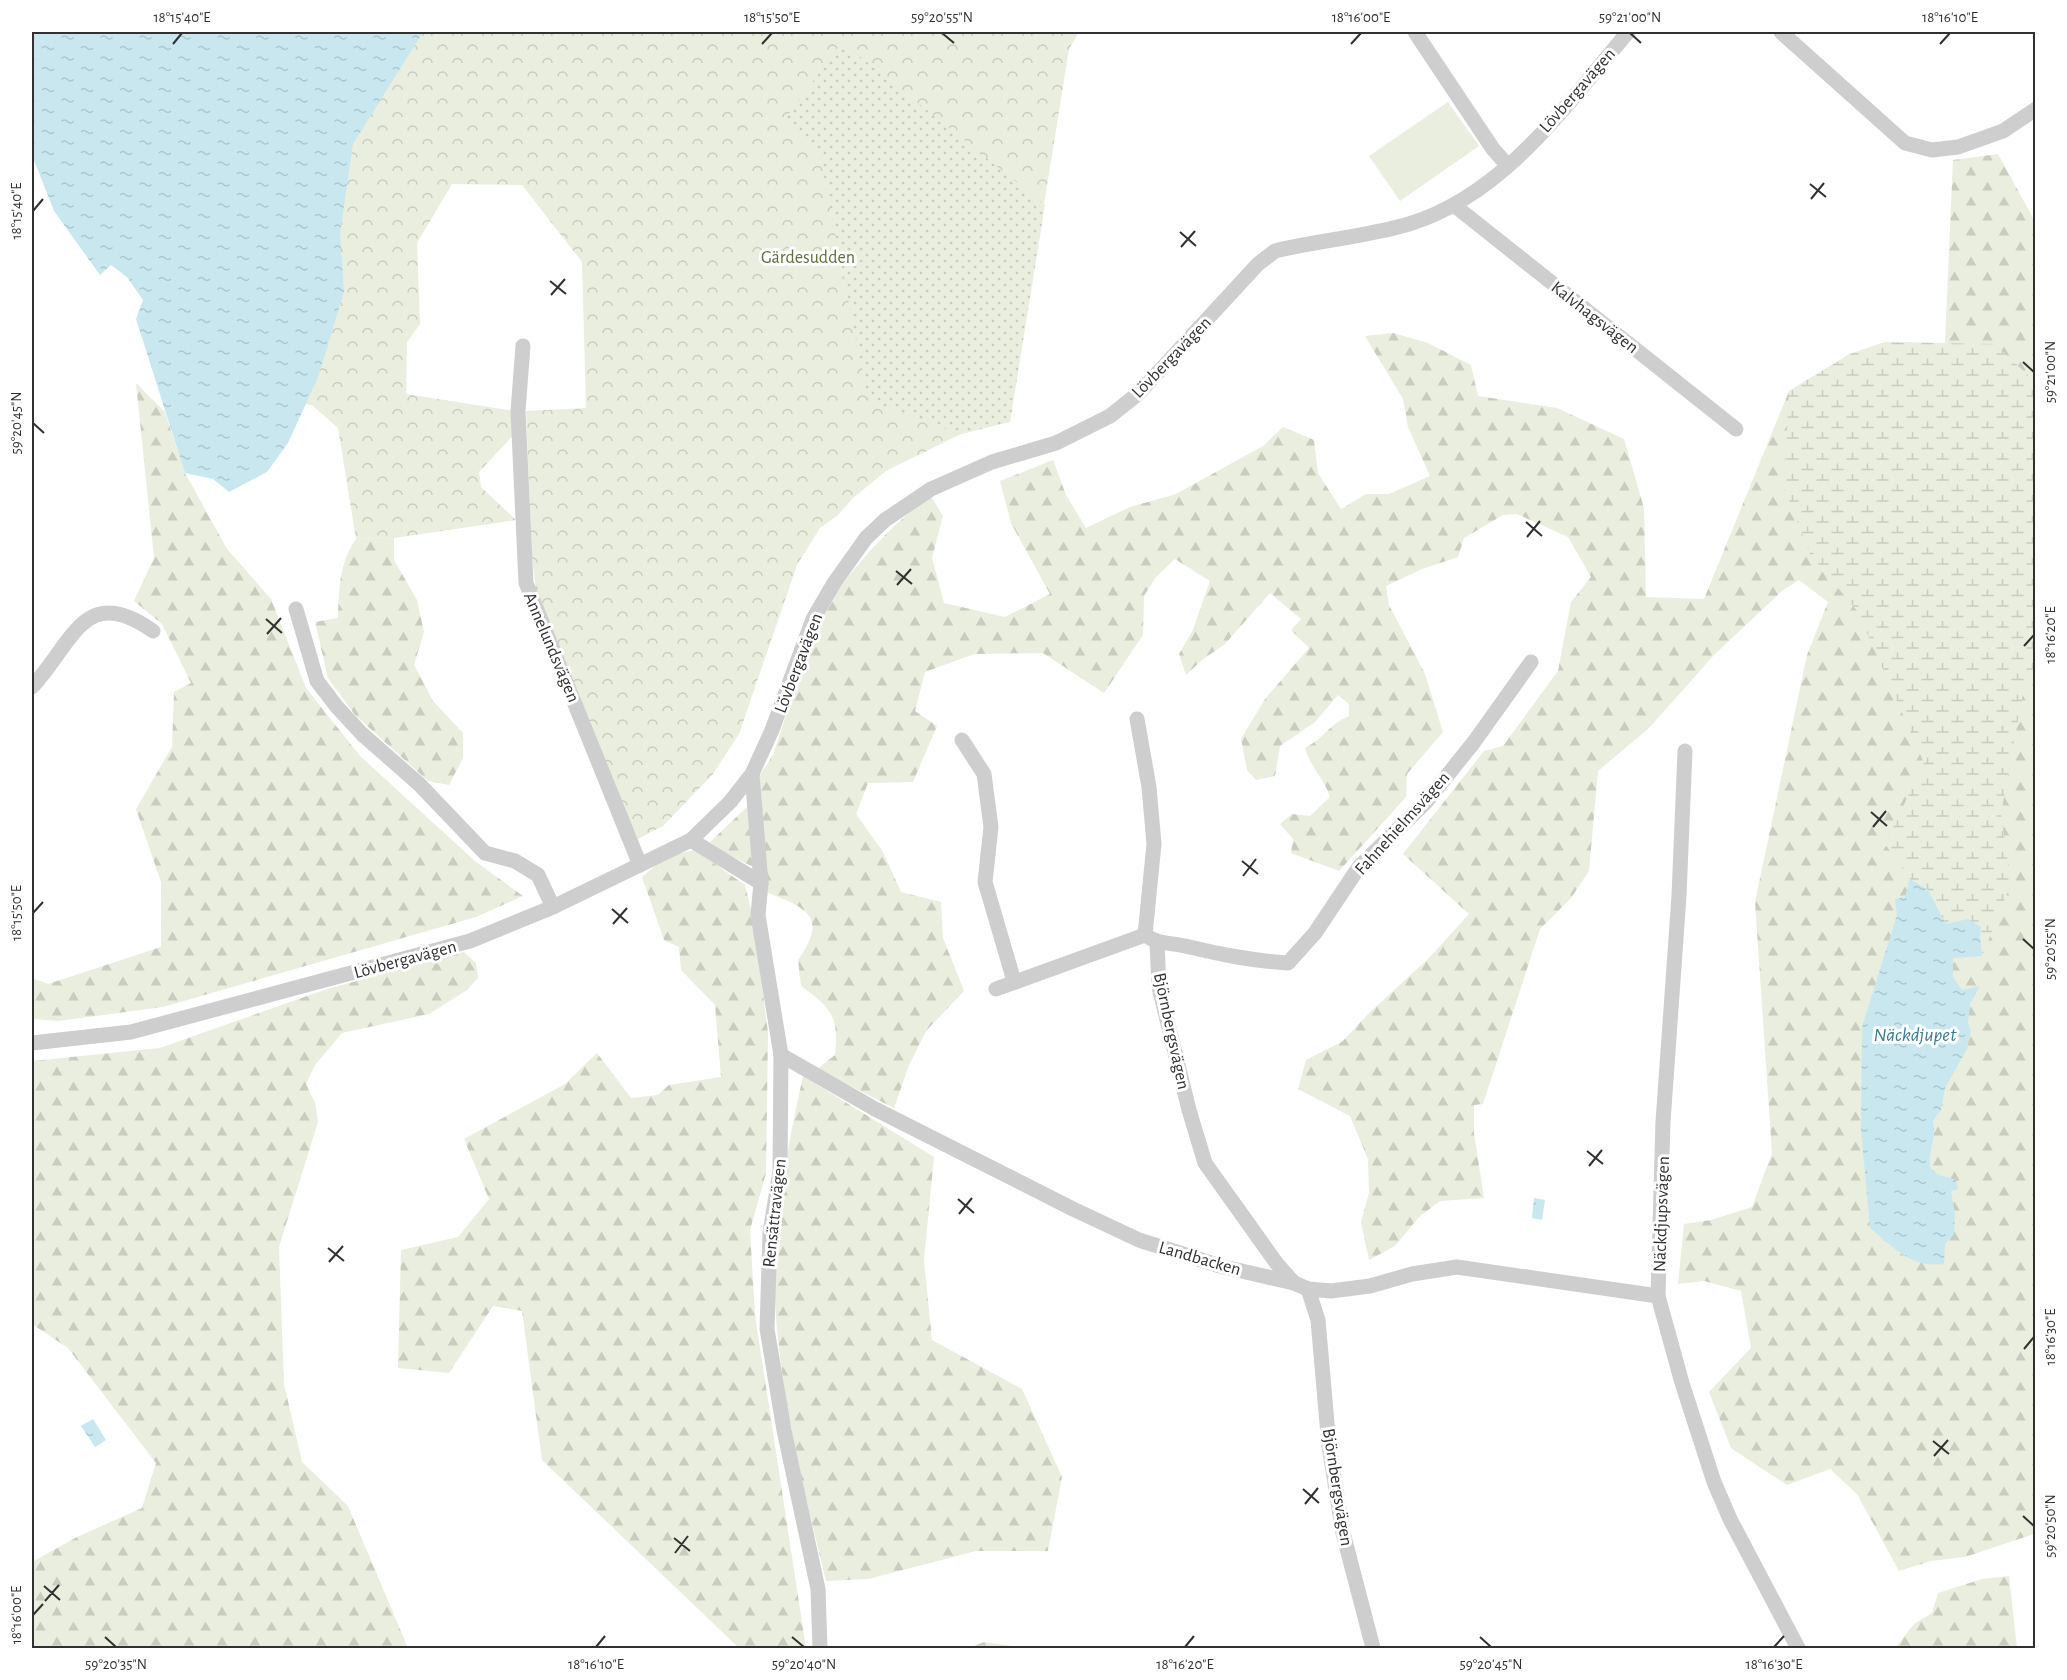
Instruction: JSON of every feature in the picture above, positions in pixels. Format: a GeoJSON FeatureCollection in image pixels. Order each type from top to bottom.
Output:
{"type":"FeatureCollection","features":[{"type":"Feature","properties":{"kind":"street"},"geometry":{"type":"LineString","coordinates":[[1415,32],[1493,149],[1508,166]]}},
{"type":"Feature","properties":{"kind":"street","name":"Lövbergavägen"},"geometry":{"type":"LineString","coordinates":[[32,1043],[131,1032],[470,941],[553,907],[691,840],[730,802],[752,774],[772,730],[813,619],[834,582],[866,538],[885,520],[931,489],[992,462],[1056,443],[1110,416],[1139,393],[1258,264],[1275,251],[1408,224],[1455,206],[1508,166],[1562,109],[1628,32]]}},
{"type":"Feature","properties":{"kind":"street"},"geometry":{"type":"LineString","coordinates":[[1780,32],[1905,142],[1932,150],[1958,147],[2002,131],[2036,109]]}},
{"type":"Feature","properties":{"kind":"street","name":"Kalvhagsvägen"},"geometry":{"type":"LineString","coordinates":[[1455,206],[1736,429]]}},
{"type":"Feature","properties":{"kind":"street","name":"Annelundsvägen"},"geometry":{"type":"LineString","coordinates":[[523,346],[518,411],[526,584],[640,865]]}},
{"type":"Feature","properties":{"kind":"street"},"geometry":{"type":"LineString","coordinates":[[296,609],[317,681],[337,707],[362,734],[419,784],[485,853],[515,861],[538,875],[553,907]]}},
{"type":"Feature","properties":{"kind":"street"},"geometry":{"type":"LineString","coordinates":[[32,687],[84,622],[95,614],[118,613],[137,620],[153,631]]}},
{"type":"Feature","properties":{"kind":"street","name":"Fahnehielmsvägen"},"geometry":{"type":"LineString","coordinates":[[996,989],[1014,981],[1151,939],[1242,960],[1288,963],[1316,933],[1359,867],[1426,802],[1474,742],[1531,662]]}},
{"type":"Feature","properties":{"kind":"street","name":"Björnbergsvägen"},"geometry":{"type":"LineString","coordinates":[[1137,719],[1149,787],[1154,844],[1151,939],[1159,987],[1189,1110],[1205,1163],[1277,1264],[1301,1286],[1318,1320],[1329,1446],[1343,1533],[1373,1648]]}},
{"type":"Feature","properties":{"kind":"street"},"geometry":{"type":"LineString","coordinates":[[962,740],[984,774],[991,827],[985,882],[1014,981]]}},
{"type":"Feature","properties":{"kind":"street","name":"Näckdjupsvägen"},"geometry":{"type":"LineString","coordinates":[[1685,751],[1679,896],[1663,1122],[1658,1296],[1682,1383],[1714,1482],[1730,1519],[1798,1648]]}},
{"type":"Feature","properties":{"kind":"street","name":"Rensättravägen"},"geometry":{"type":"LineString","coordinates":[[752,774],[760,883],[758,915],[781,1055],[780,1171],[770,1233],[767,1329],[784,1430],[818,1589],[820,1648]]}},
{"type":"Feature","properties":{"kind":"street"},"geometry":{"type":"LineString","coordinates":[[691,840],[760,883]]}},
{"type":"Feature","properties":{"kind":"street","name":"Landbacken"},"geometry":{"type":"LineString","coordinates":[[781,1055],[874,1109],[1139,1240],[1220,1266],[1331,1291],[1370,1286],[1412,1274],[1457,1267],[1658,1296]]}},
{"type":"Feature","properties":{"kind":"green space","name":"Gärdesudden"},"geometry":{"type":"Polygon","coordinates":[[[186,32],[1079,32],[1069,49],[1024,329],[980,429],[961,434],[886,471],[853,498],[838,515],[820,528],[797,565],[739,734],[713,774],[663,826],[634,841],[537,598],[532,556],[526,411],[586,408],[582,262],[522,185],[452,184],[417,243],[420,324],[407,342],[406,394],[514,411],[519,429],[479,472],[481,487],[516,520],[394,538],[356,539],[338,428],[312,405],[293,402],[186,32]]]}},
{"type":"Feature","properties":{"kind":"green space"},"geometry":{"type":"Polygon","coordinates":[[[842,42],[1045,205],[1010,422],[961,434],[868,401],[819,151],[785,119],[842,42]]]}},
{"type":"Feature","properties":{"kind":"green space"},"geometry":{"type":"Polygon","coordinates":[[[1448,102],[1479,146],[1400,201],[1369,156],[1448,102]]]}},
{"type":"Feature","properties":{"kind":"green space"},"geometry":{"type":"Polygon","coordinates":[[[1998,154],[2033,218],[2034,1534],[1965,1557],[1931,1561],[1899,1571],[1857,1494],[1830,1469],[1787,1485],[1731,1448],[1709,1392],[1751,1348],[1741,1291],[1704,1281],[1678,1284],[1684,1224],[1711,1220],[1752,1207],[1772,1153],[1755,902],[1807,655],[1828,602],[1799,580],[1782,591],[1714,655],[1649,728],[1598,771],[1589,871],[1571,898],[1540,929],[1483,1104],[1474,1105],[1474,1133],[1484,1198],[1440,1201],[1419,1217],[1395,1246],[1369,1260],[1361,1222],[1369,1193],[1368,1159],[1350,1116],[1298,1089],[1306,1060],[1343,1041],[1367,1015],[1429,958],[1469,914],[1403,854],[1484,751],[1503,746],[1558,671],[1571,602],[1591,577],[1568,537],[1517,514],[1503,515],[1464,538],[1458,557],[1422,569],[1386,586],[1389,605],[1425,674],[1443,732],[1407,774],[1406,797],[1339,871],[1291,853],[1293,839],[1280,824],[1292,814],[1310,816],[1330,797],[1305,748],[1349,716],[1349,704],[1338,695],[1315,722],[1280,746],[1275,776],[1256,780],[1247,770],[1241,739],[1265,699],[1309,648],[1291,630],[1301,619],[1270,593],[1225,644],[1186,675],[1179,654],[1192,632],[1210,581],[1175,559],[1155,578],[1144,596],[1143,635],[1104,693],[1043,653],[974,654],[925,672],[915,711],[937,726],[913,782],[868,783],[856,814],[883,852],[901,892],[941,902],[943,938],[964,991],[926,1031],[909,1065],[894,1108],[817,1069],[835,1055],[836,1031],[831,1014],[826,1007],[801,986],[798,960],[812,934],[809,916],[794,904],[768,893],[761,839],[760,775],[773,755],[815,626],[852,571],[881,539],[930,495],[943,516],[932,558],[944,603],[1005,617],[1050,594],[1011,523],[1000,481],[1053,460],[1066,495],[1086,528],[1130,507],[1176,494],[1263,446],[1283,427],[1314,440],[1318,473],[1341,509],[1366,494],[1389,494],[1430,476],[1408,427],[1403,399],[1365,336],[1393,333],[1428,343],[1471,365],[1478,396],[1557,408],[1624,439],[1644,508],[1646,597],[1704,599],[1789,391],[1850,354],[1885,342],[1945,343],[1953,160],[1998,154]]]}},
{"type":"Feature","properties":{"kind":"green space"},"geometry":{"type":"Polygon","coordinates":[[[1885,342],[1995,344],[2033,380],[2036,387],[2035,673],[2025,682],[2001,814],[2011,884],[1982,956],[1980,937],[1968,919],[1946,924],[1928,890],[1910,879],[1885,844],[1924,763],[1858,612],[1810,554],[1784,487],[1789,391],[1850,354],[1885,342]]]}},
{"type":"Feature","properties":{"kind":"green space"},"geometry":{"type":"Polygon","coordinates":[[[136,383],[165,412],[185,473],[227,549],[271,599],[306,688],[360,756],[476,862],[523,896],[476,917],[163,1007],[58,1021],[32,1019],[32,978],[48,984],[161,947],[161,882],[136,809],[172,747],[174,692],[191,683],[162,624],[134,601],[154,558],[136,383]]]}},
{"type":"Feature","properties":{"kind":"green space"},"geometry":{"type":"Polygon","coordinates":[[[394,538],[394,560],[417,600],[424,632],[414,665],[433,701],[463,733],[463,758],[449,785],[428,781],[355,715],[328,678],[315,622],[338,618],[343,567],[356,539],[394,538]]]}},
{"type":"Feature","properties":{"kind":"green space"},"geometry":{"type":"Polygon","coordinates":[[[750,804],[753,867],[720,850],[710,842],[750,804]]]}},
{"type":"Feature","properties":{"kind":"green space"},"geometry":{"type":"Polygon","coordinates":[[[695,850],[745,885],[754,922],[768,1033],[766,1173],[750,1230],[755,1315],[806,1648],[739,1648],[542,1460],[522,1311],[493,1306],[449,1373],[398,1368],[401,1250],[458,1237],[489,1199],[464,1139],[565,1084],[597,1053],[631,1098],[658,1095],[669,1085],[721,1077],[715,1005],[681,970],[679,947],[664,940],[642,877],[667,856],[695,850]]]}},
{"type":"Feature","properties":{"kind":"green space"},"geometry":{"type":"Polygon","coordinates":[[[464,952],[476,963],[478,978],[467,990],[429,1014],[342,1033],[315,1065],[306,1084],[315,1103],[318,1122],[279,1247],[284,1384],[302,1462],[348,1506],[408,1648],[32,1648],[32,1562],[77,1537],[142,1508],[156,1463],[68,1348],[32,1324],[32,1061],[160,1048],[327,989],[464,952]]]}},
{"type":"Feature","properties":{"kind":"green space"},"geometry":{"type":"Polygon","coordinates":[[[803,1076],[934,1157],[924,1260],[932,1340],[1022,1389],[1062,1477],[1048,1551],[976,1551],[868,1579],[826,1581],[791,1425],[781,1362],[775,1299],[780,1202],[803,1076]]]}},
{"type":"Feature","properties":{"kind":"green space"},"geometry":{"type":"Polygon","coordinates":[[[2009,1576],[2017,1648],[1895,1648],[1914,1624],[1932,1613],[1938,1593],[1982,1579],[2009,1576]]]}},
{"type":"Feature","properties":{"kind":"green space"},"geometry":{"type":"Polygon","coordinates":[[[984,1642],[1024,1648],[969,1648],[984,1642]]]}},
{"type":"Feature","properties":{"kind":"water"},"geometry":{"type":"Polygon","coordinates":[[[32,32],[423,32],[353,144],[340,233],[344,292],[318,377],[288,443],[267,472],[229,492],[213,479],[185,473],[136,319],[143,300],[127,277],[111,265],[100,275],[54,211],[32,155],[32,32]]]}},
{"type":"Feature","properties":{"kind":"water","name":"Näckdjupet"},"geometry":{"type":"Polygon","coordinates":[[[1910,879],[1928,890],[1946,924],[1968,919],[1981,927],[1982,956],[1953,958],[1953,977],[1962,990],[1980,986],[1970,1004],[1968,1023],[1971,1032],[1967,1049],[1945,1088],[1941,1110],[1933,1121],[1930,1167],[1937,1174],[1956,1180],[1958,1189],[1951,1191],[1955,1214],[1954,1234],[1945,1244],[1944,1264],[1912,1260],[1870,1228],[1861,1130],[1862,1027],[1897,915],[1895,899],[1905,897],[1910,879]]]}},
{"type":"Feature","properties":{"kind":"water"},"geometry":{"type":"Polygon","coordinates":[[[1534,1198],[1545,1200],[1542,1220],[1532,1218],[1534,1198]]]}},
{"type":"Feature","properties":{"kind":"water"},"geometry":{"type":"Polygon","coordinates":[[[93,1419],[106,1440],[95,1447],[81,1426],[93,1419]]]}}]}
